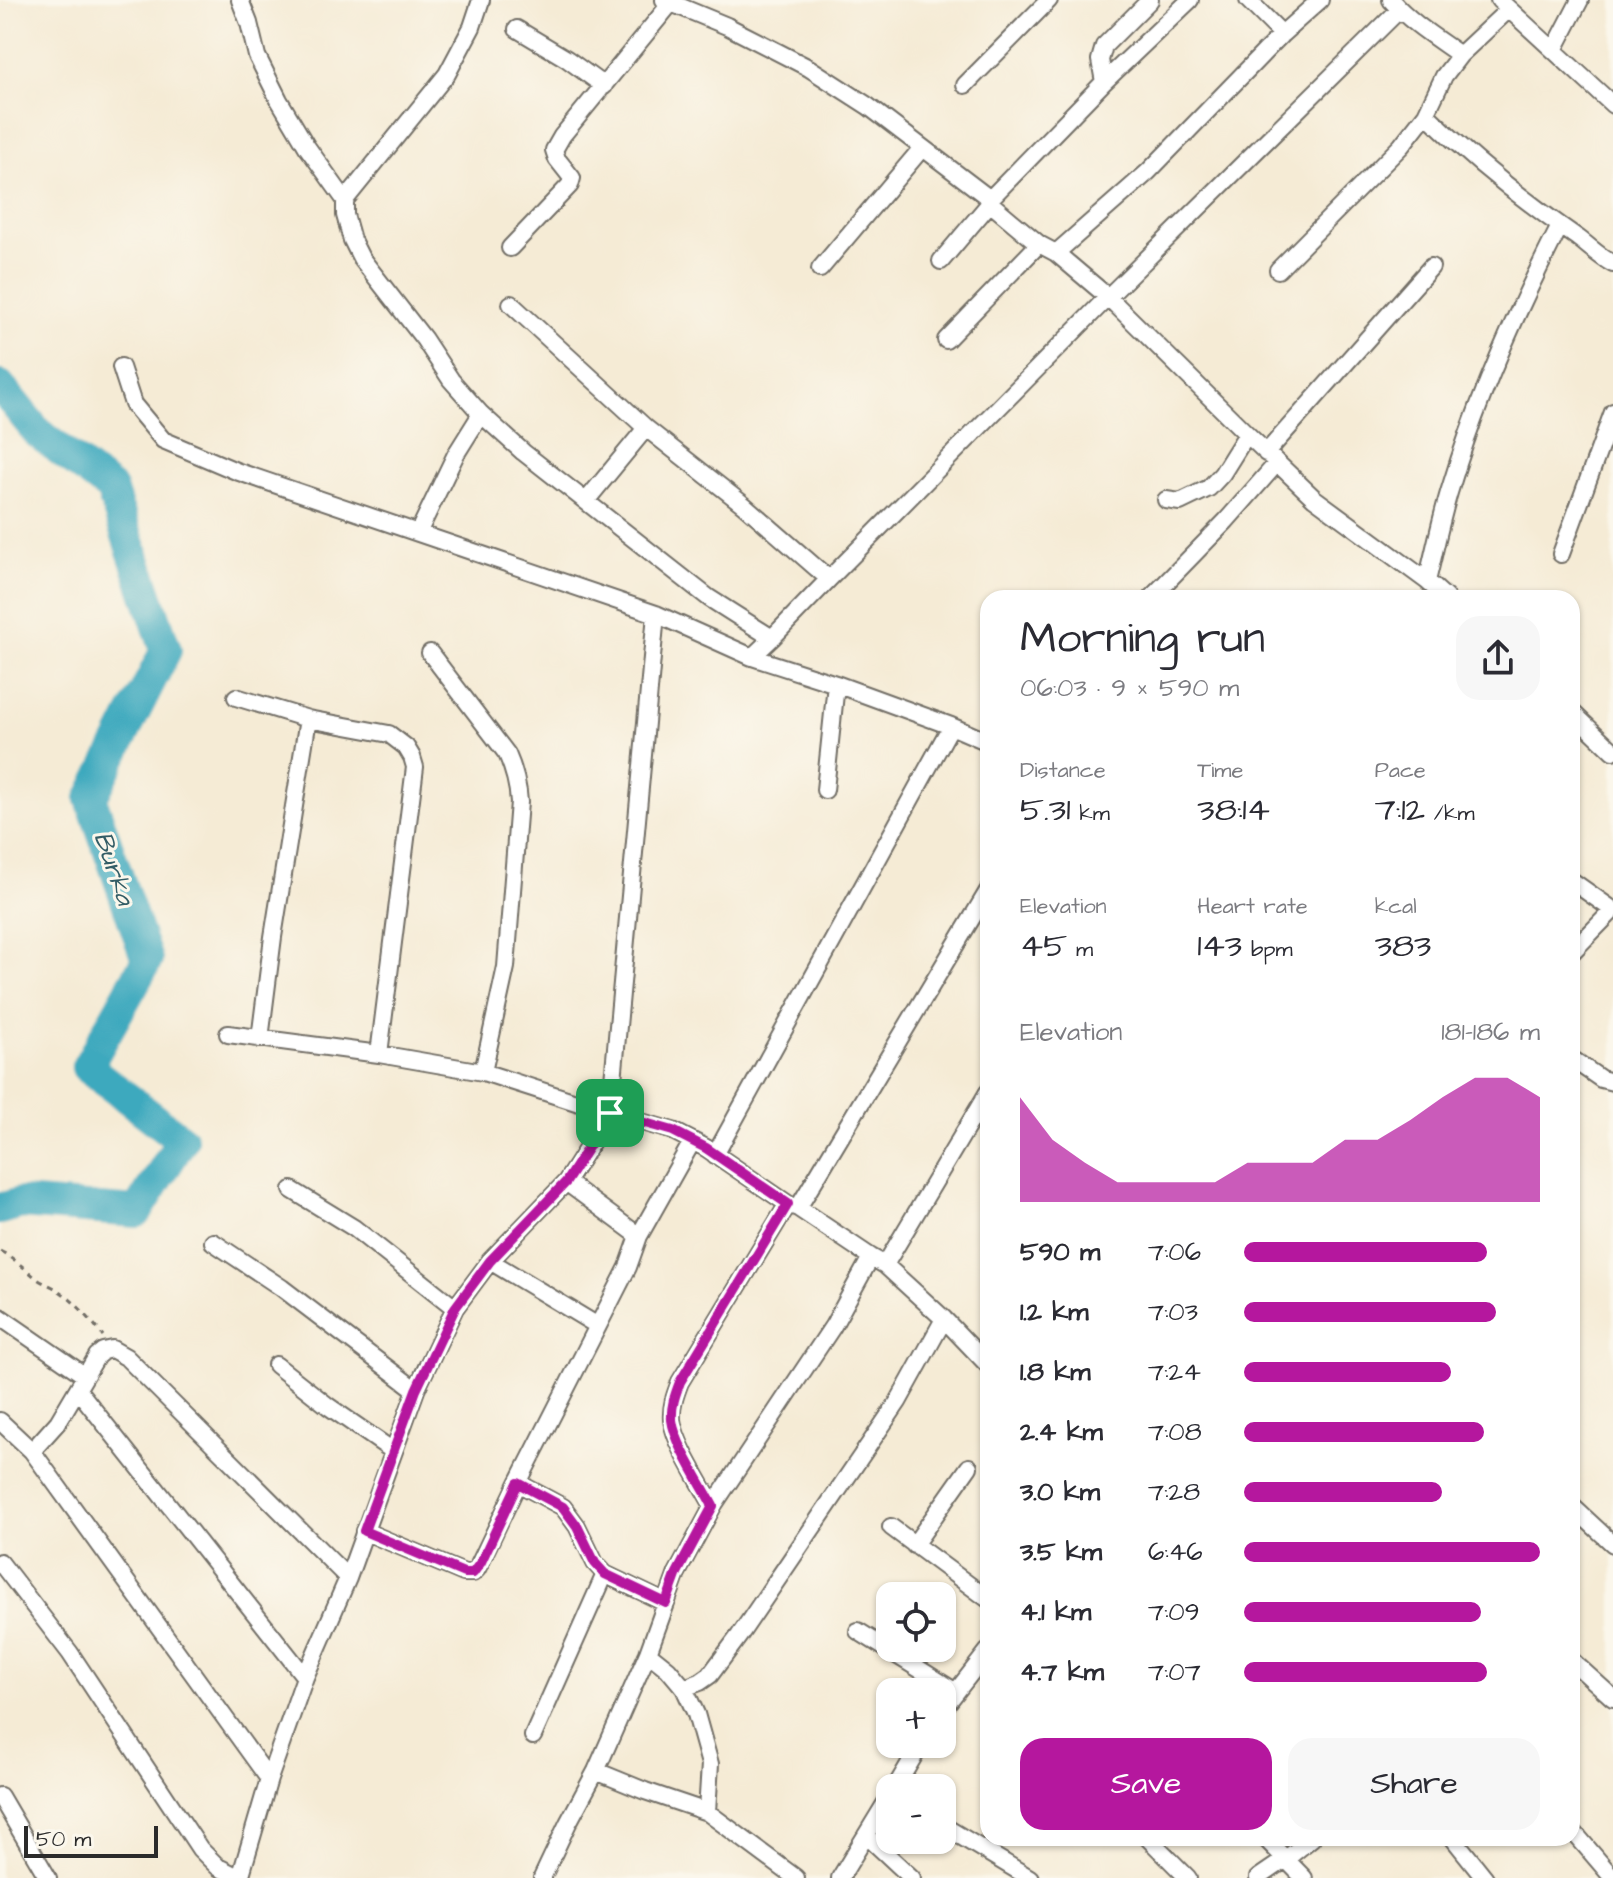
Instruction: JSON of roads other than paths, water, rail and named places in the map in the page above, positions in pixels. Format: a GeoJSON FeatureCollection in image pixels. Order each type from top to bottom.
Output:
{"type":"FeatureCollection","features":[{"type":"Feature","properties":{"kind":"street"},"geometry":{"type":"LineString","coordinates":[[240,0],[257,56],[279,100],[307,147],[345,200],[348,227],[361,258],[424,339],[451,380],[481,414],[523,452],[709,598],[772,638]]}},
{"type":"Feature","properties":{"kind":"street"},"geometry":{"type":"LineString","coordinates":[[345,200],[447,74],[472,27],[481,0]]}},
{"type":"Feature","properties":{"kind":"street"},"geometry":{"type":"LineString","coordinates":[[965,85],[1049,0]]}},
{"type":"Feature","properties":{"kind":"street"},"geometry":{"type":"LineString","coordinates":[[1104,82],[1100,60],[1104,46],[1150,0]]}},
{"type":"Feature","properties":{"kind":"street"},"geometry":{"type":"LineString","coordinates":[[941,261],[990,201],[1104,82],[1190,0]]}},
{"type":"Feature","properties":{"kind":"street"},"geometry":{"type":"LineString","coordinates":[[1248,0],[1282,34]]}},
{"type":"Feature","properties":{"kind":"street"},"geometry":{"type":"LineString","coordinates":[[1056,253],[1148,172],[1282,34],[1320,0]]}},
{"type":"Feature","properties":{"kind":"street"},"geometry":{"type":"LineString","coordinates":[[1554,50],[1580,0]]}},
{"type":"Feature","properties":{"kind":"street"},"geometry":{"type":"LineString","coordinates":[[510,248],[570,185],[572,178],[554,150],[562,136],[676,3],[809,68],[868,106],[1108,297],[1314,498],[1437,590]]}},
{"type":"Feature","properties":{"kind":"street"},"geometry":{"type":"LineString","coordinates":[[752,657],[1395,5],[1460,55]]}},
{"type":"Feature","properties":{"kind":"street"},"geometry":{"type":"LineString","coordinates":[[1278,270],[1401,146],[1426,114],[1444,76],[1460,55],[1512,7],[1613,105]]}},
{"type":"Feature","properties":{"kind":"street"},"geometry":{"type":"LineString","coordinates":[[517,29],[604,86]]}},
{"type":"Feature","properties":{"kind":"street"},"geometry":{"type":"LineString","coordinates":[[1426,114],[1494,177],[1613,264]]}},
{"type":"Feature","properties":{"kind":"street"},"geometry":{"type":"LineString","coordinates":[[820,269],[922,148]]}},
{"type":"Feature","properties":{"kind":"street"},"geometry":{"type":"LineString","coordinates":[[1427,581],[1451,486],[1488,382],[1522,301],[1560,226]]}},
{"type":"Feature","properties":{"kind":"street"},"geometry":{"type":"LineString","coordinates":[[946,340],[1039,244]]}},
{"type":"Feature","properties":{"kind":"street"},"geometry":{"type":"LineString","coordinates":[[1159,590],[1226,521],[1272,458],[1431,267]]}},
{"type":"Feature","properties":{"kind":"street"},"geometry":{"type":"LineString","coordinates":[[511,304],[646,428],[744,505],[829,579]]}},
{"type":"Feature","properties":{"kind":"street"},"geometry":{"type":"LineString","coordinates":[[121,367],[133,404],[163,440],[236,471],[656,614],[752,657],[836,684],[980,739]]}},
{"type":"Feature","properties":{"kind":"street"},"geometry":{"type":"LineString","coordinates":[[1561,554],[1613,412]]}},
{"type":"Feature","properties":{"kind":"street"},"geometry":{"type":"LineString","coordinates":[[418,533],[456,454],[481,414]]}},
{"type":"Feature","properties":{"kind":"street"},"geometry":{"type":"LineString","coordinates":[[586,501],[646,428]]}},
{"type":"Feature","properties":{"kind":"street"},"geometry":{"type":"LineString","coordinates":[[1166,500],[1180,502],[1209,488],[1222,474],[1247,434]]}},
{"type":"Feature","properties":{"kind":"street"},"geometry":{"type":"LineString","coordinates":[[0,1562],[70,1653],[200,1849],[218,1867],[240,1878],[269,1779],[305,1677],[348,1578],[416,1390],[455,1308],[490,1261],[566,1182],[610,1113],[656,614]]}},
{"type":"Feature","properties":{"kind":"street"},"geometry":{"type":"LineString","coordinates":[[430,653],[507,754],[518,786],[506,967],[483,1072]]}},
{"type":"Feature","properties":{"kind":"street"},"geometry":{"type":"LineString","coordinates":[[825,790],[836,684]]}},
{"type":"Feature","properties":{"kind":"street"},"geometry":{"type":"LineString","coordinates":[[236,697],[308,719],[389,734],[406,747],[412,757],[415,767],[379,1054]]}},
{"type":"Feature","properties":{"kind":"street"},"geometry":{"type":"LineString","coordinates":[[260,1039],[308,719]]}},
{"type":"Feature","properties":{"kind":"street"},"geometry":{"type":"LineString","coordinates":[[1580,720],[1613,751]]}},
{"type":"Feature","properties":{"kind":"street"},"geometry":{"type":"LineString","coordinates":[[715,1155],[951,726]]}},
{"type":"Feature","properties":{"kind":"street"},"geometry":{"type":"LineString","coordinates":[[1580,887],[1613,910],[1580,944]]}},
{"type":"Feature","properties":{"kind":"street"},"geometry":{"type":"LineString","coordinates":[[713,1506],[676,1435],[672,1408],[680,1382],[980,904]]}},
{"type":"Feature","properties":{"kind":"street"},"geometry":{"type":"LineString","coordinates":[[228,1034],[379,1054],[483,1072],[673,1131],[706,1148],[878,1261],[944,1319],[980,1357]]}},
{"type":"Feature","properties":{"kind":"street"},"geometry":{"type":"LineString","coordinates":[[1580,1065],[1601,1079],[1613,1082]]}},
{"type":"Feature","properties":{"kind":"street"},"geometry":{"type":"LineString","coordinates":[[542,1878],[596,1771],[648,1653],[677,1573],[713,1506],[980,1104]]}},
{"type":"Feature","properties":{"kind":"street"},"geometry":{"type":"LineString","coordinates":[[364,1531],[464,1573],[473,1573],[628,1267],[639,1236],[692,1142]]}},
{"type":"Feature","properties":{"kind":"street"},"geometry":{"type":"LineString","coordinates":[[566,1182],[639,1236]]}},
{"type":"Feature","properties":{"kind":"street"},"geometry":{"type":"LineString","coordinates":[[292,1190],[354,1228],[455,1308]]}},
{"type":"Feature","properties":{"kind":"street"},"geometry":{"type":"LineString","coordinates":[[213,1242],[282,1288],[416,1390]]}},
{"type":"Feature","properties":{"kind":"street"},"geometry":{"type":"LineString","coordinates":[[490,1261],[598,1326]]}},
{"type":"Feature","properties":{"kind":"street"},"geometry":{"type":"LineString","coordinates":[[0,1317],[81,1382],[305,1677]]}},
{"type":"Feature","properties":{"kind":"street"},"geometry":{"type":"LineString","coordinates":[[684,1688],[710,1675],[732,1646],[898,1402],[944,1319]]}},
{"type":"Feature","properties":{"kind":"street"},"geometry":{"type":"LineString","coordinates":[[32,1451],[58,1422],[97,1356],[112,1349],[126,1357],[348,1578]]}},
{"type":"Feature","properties":{"kind":"street"},"geometry":{"type":"LineString","coordinates":[[276,1365],[393,1451]]}},
{"type":"Feature","properties":{"kind":"street"},"geometry":{"type":"LineString","coordinates":[[0,1421],[32,1451],[269,1779]]}},
{"type":"Feature","properties":{"kind":"street"},"geometry":{"type":"LineString","coordinates":[[914,1545],[969,1467]]}},
{"type":"Feature","properties":{"kind":"street"},"geometry":{"type":"LineString","coordinates":[[518,1483],[563,1507],[577,1526],[595,1563],[605,1574],[666,1603]]}},
{"type":"Feature","properties":{"kind":"street"},"geometry":{"type":"LineString","coordinates":[[1580,1513],[1613,1544]]}},
{"type":"Feature","properties":{"kind":"street"},"geometry":{"type":"LineString","coordinates":[[891,1527],[980,1593]]}},
{"type":"Feature","properties":{"kind":"street"},"geometry":{"type":"LineString","coordinates":[[533,1736],[605,1574]]}},
{"type":"Feature","properties":{"kind":"street"},"geometry":{"type":"LineString","coordinates":[[858,1631],[934,1678]]}},
{"type":"Feature","properties":{"kind":"street"},"geometry":{"type":"LineString","coordinates":[[648,1653],[668,1669],[684,1688],[696,1714],[710,1764],[707,1812]]}},
{"type":"Feature","properties":{"kind":"street"},"geometry":{"type":"LineString","coordinates":[[1580,1668],[1613,1698]]}},
{"type":"Feature","properties":{"kind":"street"},"geometry":{"type":"LineString","coordinates":[[956,1692],[980,1673]]}},
{"type":"Feature","properties":{"kind":"street"},"geometry":{"type":"LineString","coordinates":[[596,1771],[707,1812],[796,1878]]}},
{"type":"Feature","properties":{"kind":"street"},"geometry":{"type":"LineString","coordinates":[[0,1796],[48,1878]]}},
{"type":"Feature","properties":{"kind":"street"},"geometry":{"type":"LineString","coordinates":[[840,1878],[876,1819]]}},
{"type":"Feature","properties":{"kind":"street"},"geometry":{"type":"LineString","coordinates":[[956,1833],[1030,1878]]}},
{"type":"Feature","properties":{"kind":"street"},"geometry":{"type":"LineString","coordinates":[[866,1835],[912,1878]]}},
{"type":"Feature","properties":{"kind":"street"},"geometry":{"type":"LineString","coordinates":[[1580,1839],[1613,1878]]}},
{"type":"Feature","properties":{"kind":"street"},"geometry":{"type":"LineString","coordinates":[[1156,1846],[1188,1878]]}},
{"type":"Feature","properties":{"kind":"street"},"geometry":{"type":"LineString","coordinates":[[1273,1846],[1304,1878]]}},
{"type":"Feature","properties":{"kind":"street"},"geometry":{"type":"LineString","coordinates":[[1258,1878],[1302,1846]]}},
{"type":"Feature","properties":{"kind":"street"},"geometry":{"type":"LineString","coordinates":[[1459,1846],[1485,1878]]}},
{"type":"Feature","properties":{"kind":"waterway","name":"Burka"},"geometry":{"type":"LineString","coordinates":[[0,386],[38,433],[111,489],[166,650],[91,799],[147,960],[87,1067],[182,1140],[137,1212],[21,1203],[0,1209]]}}]}
